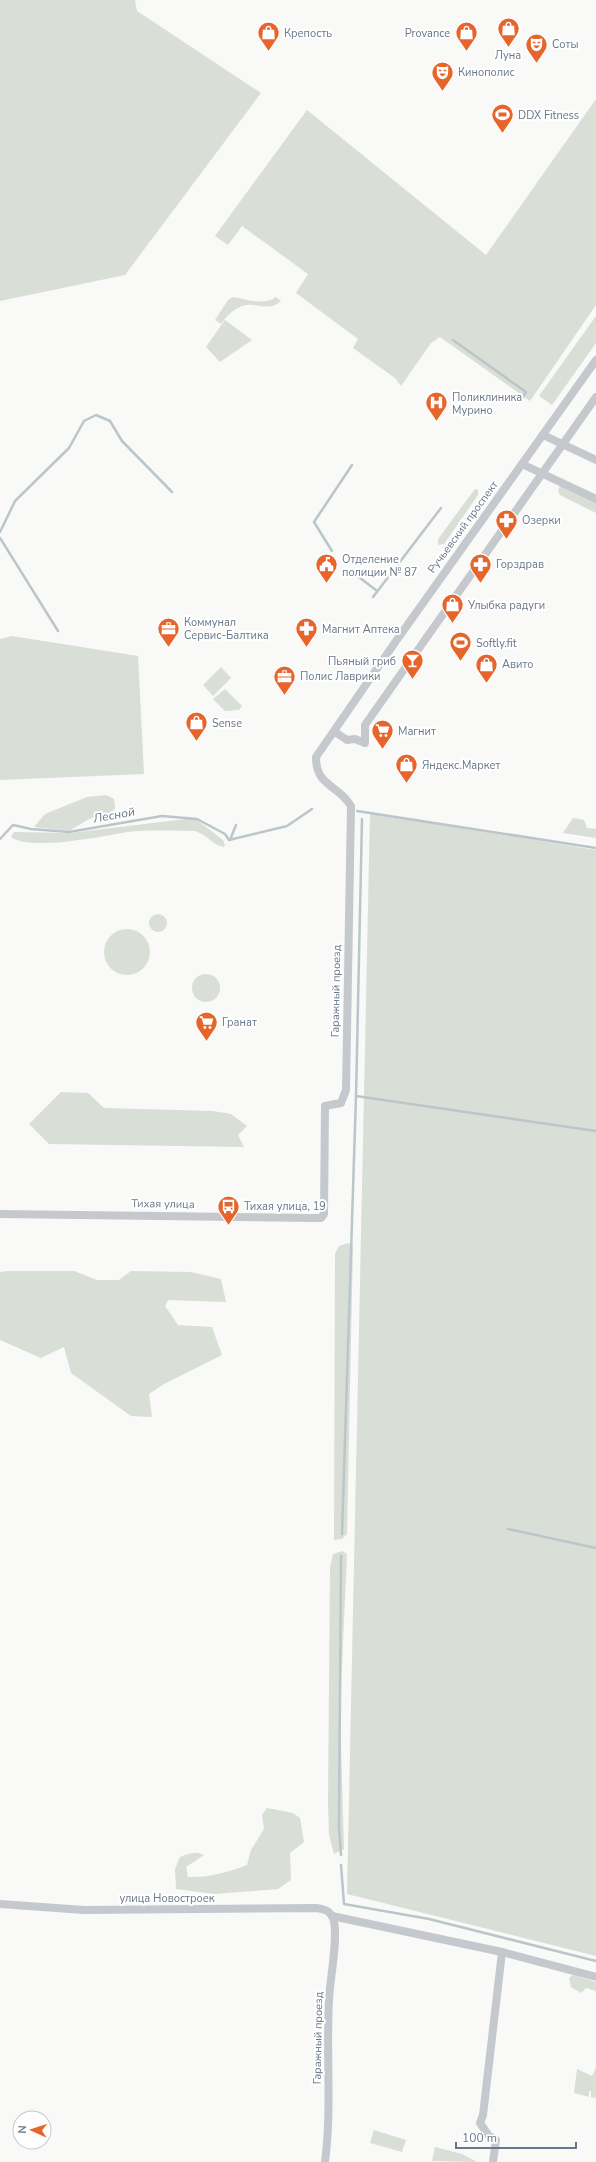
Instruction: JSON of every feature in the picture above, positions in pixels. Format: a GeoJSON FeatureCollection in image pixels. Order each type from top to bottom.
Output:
{"type":"FeatureCollection","features":[{"type":"Feature","properties":{"kind":"street","name":"Ручьевский проспект"},"geometry":{"type":"LineString","coordinates":[[316,770],[316,757],[396,641],[596,360]]}},
{"type":"Feature","properties":{"kind":"street"},"geometry":{"type":"LineString","coordinates":[[334,732],[347,740],[355,739],[365,743],[365,724],[596,397]]}},
{"type":"Feature","properties":{"kind":"street"},"geometry":{"type":"LineString","coordinates":[[543,435],[596,460]]}},
{"type":"Feature","properties":{"kind":"street"},"geometry":{"type":"LineString","coordinates":[[522,464],[596,498]]}},
{"type":"Feature","properties":{"kind":"street","name":"Гаражный проезд"},"geometry":{"type":"LineString","coordinates":[[316,770],[322,780],[342,794],[351,806],[346,1090],[341,1103],[325,1106],[324,1214]]}},
{"type":"Feature","properties":{"kind":"street","name":"Тихая улица"},"geometry":{"type":"LineString","coordinates":[[0,1214],[321,1218],[324,1214]]}},
{"type":"Feature","properties":{"kind":"street","name":"улица Новостроек"},"geometry":{"type":"LineString","coordinates":[[0,1904],[84,1910],[316,1908],[328,1911],[332,1916],[502,1952],[596,1977]]}},
{"type":"Feature","properties":{"kind":"street","name":"Гаражный проезд"},"geometry":{"type":"LineString","coordinates":[[325,2162],[328,2109],[329,2001],[335,1928],[332,1916]]}},
{"type":"Feature","properties":{"kind":"street"},"geometry":{"type":"LineString","coordinates":[[493,2162],[496,2140],[488,2136],[480,2123],[483,2115],[502,1952]]}},
{"type":"Feature","properties":{"kind":"shaded area"},"geometry":{"type":"Polygon","coordinates":[[[0,0],[135,0],[137,11],[261,93],[125,275],[0,301],[0,0]]]}},
{"type":"Feature","properties":{"kind":"shaded area"},"geometry":{"type":"Polygon","coordinates":[[[596,99],[596,305],[530,401],[440,337],[431,343],[401,386],[395,378],[353,348],[358,339],[296,293],[308,274],[242,226],[228,245],[215,236],[307,110],[486,255],[596,99]]]}},
{"type":"Feature","properties":{"kind":"shaded area"},"geometry":{"type":"Polygon","coordinates":[[[233,297],[266,301],[276,297],[281,301],[267,307],[247,305],[239,307],[221,324],[215,320],[228,300],[233,297]]]}},
{"type":"Feature","properties":{"kind":"shaded area"},"geometry":{"type":"Polygon","coordinates":[[[596,316],[596,343],[552,405],[539,396],[596,316]]]}},
{"type":"Feature","properties":{"kind":"shaded area"},"geometry":{"type":"Polygon","coordinates":[[[225,320],[252,340],[220,362],[206,347],[225,320]]]}},
{"type":"Feature","properties":{"kind":"shaded area"},"geometry":{"type":"Polygon","coordinates":[[[560,485],[596,502],[596,513],[560,495],[558,491],[560,485]]]}},
{"type":"Feature","properties":{"kind":"shaded area"},"geometry":{"type":"Polygon","coordinates":[[[475,489],[478,490],[478,495],[444,544],[438,545],[438,539],[475,489]]]}},
{"type":"Feature","properties":{"kind":"shaded area"},"geometry":{"type":"Polygon","coordinates":[[[12,636],[138,656],[144,774],[0,780],[0,639],[12,636]]]}},
{"type":"Feature","properties":{"kind":"shaded area"},"geometry":{"type":"Polygon","coordinates":[[[221,667],[231,678],[213,696],[203,685],[221,667]]]}},
{"type":"Feature","properties":{"kind":"shaded area"},"geometry":{"type":"Polygon","coordinates":[[[225,689],[242,706],[239,710],[225,711],[213,699],[225,689]]]}},
{"type":"Feature","properties":{"kind":"shaded area"},"geometry":{"type":"Polygon","coordinates":[[[106,795],[114,799],[115,808],[112,812],[89,819],[69,831],[34,827],[45,814],[87,797],[106,795]]]}},
{"type":"Feature","properties":{"kind":"shaded area"},"geometry":{"type":"Polygon","coordinates":[[[370,813],[596,850],[596,1956],[347,1894],[370,813]]]}},
{"type":"Feature","properties":{"kind":"shaded area"},"geometry":{"type":"Polygon","coordinates":[[[194,818],[223,840],[225,846],[219,846],[195,831],[138,831],[82,840],[48,843],[20,841],[11,837],[14,832],[70,833],[194,818]]]}},
{"type":"Feature","properties":{"kind":"shaded area"},"geometry":{"type":"Polygon","coordinates":[[[573,818],[584,820],[587,828],[596,829],[596,838],[563,833],[573,818]]]}},
{"type":"Feature","properties":{"kind":"shaded area"},"geometry":{"type":"Polygon","coordinates":[[[154,914],[162,914],[167,919],[165,930],[162,932],[154,932],[149,927],[149,919],[154,914]]]}},
{"type":"Feature","properties":{"kind":"shaded area"},"geometry":{"type":"Polygon","coordinates":[[[127,929],[140,933],[146,939],[150,952],[146,965],[140,971],[127,975],[114,971],[108,965],[104,952],[108,939],[114,933],[127,929]]]}},
{"type":"Feature","properties":{"kind":"shaded area"},"geometry":{"type":"Polygon","coordinates":[[[206,974],[216,978],[220,988],[216,998],[206,1002],[196,998],[192,988],[196,978],[206,974]]]}},
{"type":"Feature","properties":{"kind":"shaded area"},"geometry":{"type":"Polygon","coordinates":[[[61,1092],[88,1093],[104,1108],[213,1111],[231,1114],[247,1126],[238,1135],[244,1147],[49,1144],[29,1124],[61,1092]]]}},
{"type":"Feature","properties":{"kind":"shaded area"},"geometry":{"type":"Polygon","coordinates":[[[348,1243],[353,1245],[347,1534],[342,1539],[334,1540],[335,1254],[339,1246],[348,1243]]]}},
{"type":"Feature","properties":{"kind":"shaded area"},"geometry":{"type":"Polygon","coordinates":[[[74,1271],[97,1280],[119,1280],[131,1271],[191,1272],[221,1279],[226,1302],[168,1300],[165,1306],[178,1325],[212,1327],[222,1355],[164,1384],[149,1394],[152,1417],[131,1416],[71,1373],[64,1347],[41,1358],[0,1340],[0,1272],[74,1271]]]}},
{"type":"Feature","properties":{"kind":"shaded area"},"geometry":{"type":"Polygon","coordinates":[[[342,1551],[347,1554],[340,1710],[344,1849],[334,1854],[329,1835],[328,1802],[330,1568],[333,1554],[342,1551]]]}},
{"type":"Feature","properties":{"kind":"shaded area"},"geometry":{"type":"Polygon","coordinates":[[[267,1808],[293,1813],[300,1818],[304,1842],[290,1853],[291,1880],[278,1889],[214,1894],[176,1889],[175,1869],[180,1857],[192,1853],[204,1855],[186,1867],[188,1877],[203,1877],[218,1874],[247,1865],[251,1850],[264,1829],[262,1815],[267,1808]]]}},
{"type":"Feature","properties":{"kind":"shaded area"},"geometry":{"type":"Polygon","coordinates":[[[573,1975],[596,1982],[596,1991],[586,1988],[581,1993],[571,1987],[569,1978],[573,1975]]]}},
{"type":"Feature","properties":{"kind":"shaded area"},"geometry":{"type":"Polygon","coordinates":[[[596,2067],[596,2098],[591,2097],[591,2091],[589,2091],[589,2097],[574,2093],[577,2069],[592,2076],[596,2067]]]}},
{"type":"Feature","properties":{"kind":"shaded area"},"geometry":{"type":"Polygon","coordinates":[[[374,2130],[406,2140],[402,2152],[370,2143],[374,2130]]]}},
{"type":"Feature","properties":{"kind":"shaded area"},"geometry":{"type":"Polygon","coordinates":[[[435,2147],[462,2154],[477,2162],[432,2161],[435,2147]]]}},
{"type":"Feature","properties":{"kind":"waterway"},"geometry":{"type":"LineString","coordinates":[[453,340],[526,392],[523,397]]}},
{"type":"Feature","properties":{"kind":"waterway"},"geometry":{"type":"LineString","coordinates":[[0,532],[15,501],[69,448],[84,421],[96,415],[110,421],[122,441],[172,492]]}},
{"type":"Feature","properties":{"kind":"waterway"},"geometry":{"type":"LineString","coordinates":[[332,551],[314,522],[352,465]]}},
{"type":"Feature","properties":{"kind":"waterway"},"geometry":{"type":"LineString","coordinates":[[373,597],[441,508]]}},
{"type":"Feature","properties":{"kind":"waterway"},"geometry":{"type":"LineString","coordinates":[[0,538],[58,631]]}},
{"type":"Feature","properties":{"kind":"waterway"},"geometry":{"type":"LineString","coordinates":[[355,574],[377,591]]}},
{"type":"Feature","properties":{"kind":"waterway","name":"Лесной"},"geometry":{"type":"LineString","coordinates":[[0,839],[13,825],[31,829],[69,832],[162,816],[197,819],[225,834],[229,840],[287,826],[312,809]]}},
{"type":"Feature","properties":{"kind":"waterway"},"geometry":{"type":"LineString","coordinates":[[357,811],[596,848]]}},
{"type":"Feature","properties":{"kind":"waterway"},"geometry":{"type":"LineString","coordinates":[[342,1534],[356,1096],[362,819]]}},
{"type":"Feature","properties":{"kind":"waterway","name":"Лесной"},"geometry":{"type":"LineString","coordinates":[[230,840],[236,825]]}},
{"type":"Feature","properties":{"kind":"waterway"},"geometry":{"type":"LineString","coordinates":[[356,1096],[596,1131]]}},
{"type":"Feature","properties":{"kind":"waterway"},"geometry":{"type":"LineString","coordinates":[[508,1529],[596,1548]]}},
{"type":"Feature","properties":{"kind":"waterway"},"geometry":{"type":"LineString","coordinates":[[341,1556],[339,1827],[341,1855]]}},
{"type":"Feature","properties":{"kind":"waterway"},"geometry":{"type":"LineString","coordinates":[[341,1865],[344,1904],[429,1919],[596,1961]]}},
{"type":"Feature","properties":{"kind":"place","name":"Луна"},"geometry":{"type":"Point","coordinates":[508,48]}},
{"type":"Feature","properties":{"kind":"place","name":"Крепость"},"geometry":{"type":"Point","coordinates":[269,52]}},
{"type":"Feature","properties":{"kind":"place","name":"Provance"},"geometry":{"type":"Point","coordinates":[466,52]}},
{"type":"Feature","properties":{"kind":"place","name":"Соты"},"geometry":{"type":"Point","coordinates":[537,64]}},
{"type":"Feature","properties":{"kind":"place","name":"Кинополис"},"geometry":{"type":"Point","coordinates":[443,92]}},
{"type":"Feature","properties":{"kind":"place","name":"DDX Fitness"},"geometry":{"type":"Point","coordinates":[502,134]}},
{"type":"Feature","properties":{"kind":"place","name":"Поликлиника Мурино"},"geometry":{"type":"Point","coordinates":[437,422]}},
{"type":"Feature","properties":{"kind":"place","name":"Озерки"},"geometry":{"type":"Point","coordinates":[507,540]}},
{"type":"Feature","properties":{"kind":"place","name":"Отделение полиции № 87"},"geometry":{"type":"Point","coordinates":[327,584]}},
{"type":"Feature","properties":{"kind":"place","name":"Горздрав"},"geometry":{"type":"Point","coordinates":[481,584]}},
{"type":"Feature","properties":{"kind":"place","name":"Улыбка радуги"},"geometry":{"type":"Point","coordinates":[452,624]}},
{"type":"Feature","properties":{"kind":"place","name":"Коммунал Сервис-Балтика"},"geometry":{"type":"Point","coordinates":[168,648]}},
{"type":"Feature","properties":{"kind":"place","name":"Магнит Аптека"},"geometry":{"type":"Point","coordinates":[306,648]}},
{"type":"Feature","properties":{"kind":"place","name":"Softly.fit"},"geometry":{"type":"Point","coordinates":[461,662]}},
{"type":"Feature","properties":{"kind":"place","name":"Пьяный гриб"},"geometry":{"type":"Point","coordinates":[412,680]}},
{"type":"Feature","properties":{"kind":"place","name":"Авито"},"geometry":{"type":"Point","coordinates":[486,684]}},
{"type":"Feature","properties":{"kind":"place","name":"Полис Лаврики"},"geometry":{"type":"Point","coordinates":[285,696]}},
{"type":"Feature","properties":{"kind":"place","name":"Sense"},"geometry":{"type":"Point","coordinates":[196,742]}},
{"type":"Feature","properties":{"kind":"place","name":"Магнит"},"geometry":{"type":"Point","coordinates":[383,750]}},
{"type":"Feature","properties":{"kind":"place","name":"Яндекс.Маркет"},"geometry":{"type":"Point","coordinates":[406,784]}},
{"type":"Feature","properties":{"kind":"place","name":"Гранат"},"geometry":{"type":"Point","coordinates":[206,1042]}},
{"type":"Feature","properties":{"kind":"place","name":"Тихая улица, 19"},"geometry":{"type":"Point","coordinates":[229,1226]}}]}
